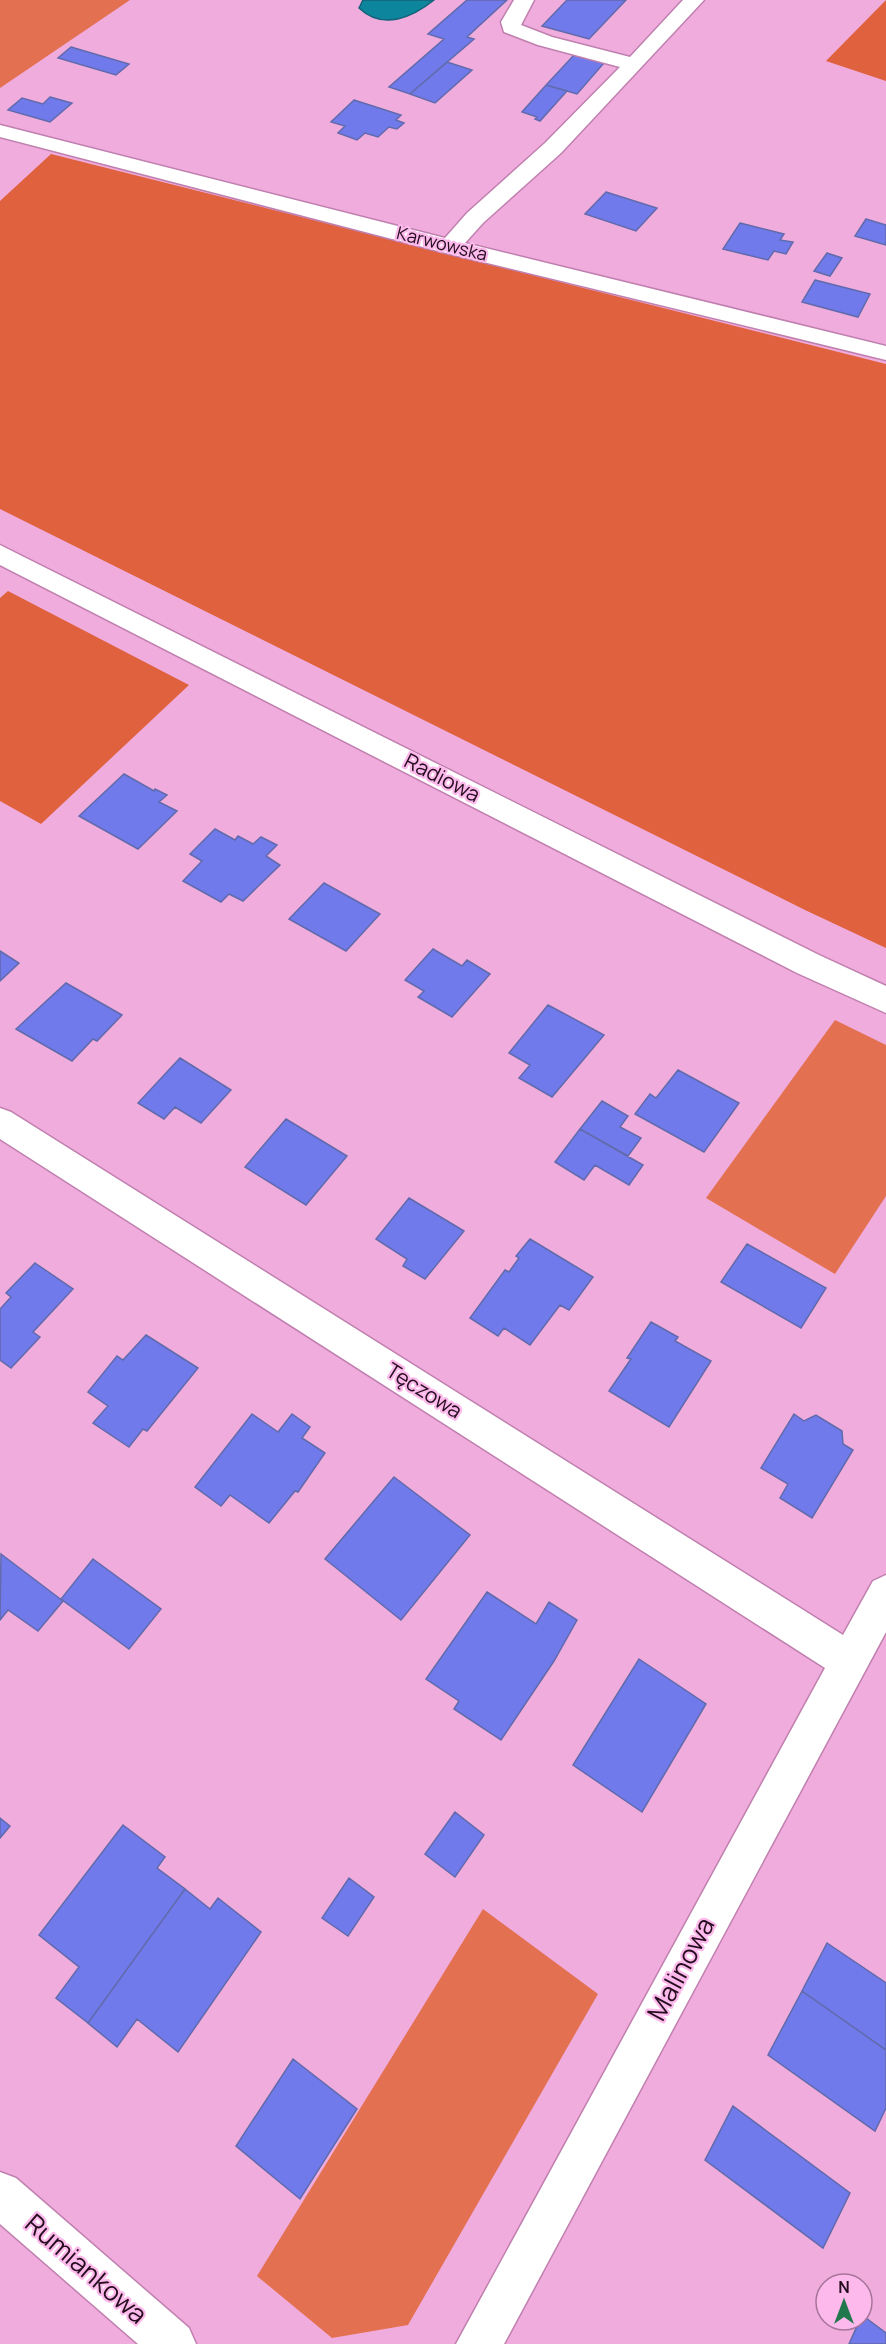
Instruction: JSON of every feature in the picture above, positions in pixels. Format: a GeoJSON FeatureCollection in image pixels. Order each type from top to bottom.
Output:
{"type":"FeatureCollection","features":[{"type":"Feature","properties":{"kind":"street"},"geometry":{"type":"LineString","coordinates":[[524,0],[511,22],[511,28],[545,41],[634,64]]}},
{"type":"Feature","properties":{"kind":"street"},"geometry":{"type":"LineString","coordinates":[[450,246],[475,218],[553,148],[694,0]]}},
{"type":"Feature","properties":{"kind":"street","name":"Karwowska"},"geometry":{"type":"LineString","coordinates":[[0,131],[450,246],[886,353]]}},
{"type":"Feature","properties":{"kind":"street","name":"Radiowa"},"geometry":{"type":"LineString","coordinates":[[0,554],[808,964],[886,999]]}},
{"type":"Feature","properties":{"kind":"street","name":"Tęczowa"},"geometry":{"type":"LineString","coordinates":[[0,1122],[848,1660]]}},
{"type":"Feature","properties":{"kind":"street","name":"Malinowa"},"geometry":{"type":"LineString","coordinates":[[478,2344],[848,1660],[886,1594]]}},
{"type":"Feature","properties":{"kind":"street","name":"Rumiankowa"},"geometry":{"type":"LineString","coordinates":[[0,2194],[173,2344]]}},
{"type":"Feature","properties":{"kind":"shaded area"},"geometry":{"type":"Polygon","coordinates":[[[0,0],[130,0],[0,88],[0,0]]]}},
{"type":"Feature","properties":{"kind":"shaded area"},"geometry":{"type":"Polygon","coordinates":[[[886,0],[886,81],[826,61],[886,0]]]}},
{"type":"Feature","properties":{"kind":"shaded area"},"geometry":{"type":"Polygon","coordinates":[[[51,154],[886,364],[886,948],[805,910],[0,509],[0,201],[51,154]]]}},
{"type":"Feature","properties":{"kind":"shaded area"},"geometry":{"type":"Polygon","coordinates":[[[8,591],[189,685],[41,824],[0,801],[0,598],[8,591]]]}},
{"type":"Feature","properties":{"kind":"shaded area"},"geometry":{"type":"Polygon","coordinates":[[[835,1020],[886,1045],[886,1196],[835,1274],[706,1198],[835,1020]]]}},
{"type":"Feature","properties":{"kind":"shaded area"},"geometry":{"type":"Polygon","coordinates":[[[483,1909],[598,1994],[408,2325],[332,2338],[257,2276],[483,1909]]]}},
{"type":"Feature","properties":{"kind":"water"},"geometry":{"type":"Polygon","coordinates":[[[363,0],[434,0],[417,12],[388,20],[368,15],[359,8],[363,0]]]}},
{"type":"Feature","properties":{"kind":"building"},"geometry":{"type":"Polygon","coordinates":[[[467,0],[507,0],[467,37],[474,39],[410,94],[389,87],[444,39],[428,34],[467,0]]]}},
{"type":"Feature","properties":{"kind":"building"},"geometry":{"type":"Polygon","coordinates":[[[567,0],[626,0],[589,39],[542,26],[567,0]]]}},
{"type":"Feature","properties":{"kind":"building"},"geometry":{"type":"Polygon","coordinates":[[[71,47],[129,64],[116,75],[58,58],[71,47]]]}},
{"type":"Feature","properties":{"kind":"building"},"geometry":{"type":"Polygon","coordinates":[[[574,55],[604,63],[577,94],[546,85],[574,55]]]}},
{"type":"Feature","properties":{"kind":"building"},"geometry":{"type":"Polygon","coordinates":[[[447,62],[472,70],[435,103],[410,94],[447,62]]]}},
{"type":"Feature","properties":{"kind":"building"},"geometry":{"type":"Polygon","coordinates":[[[546,85],[567,91],[540,121],[535,119],[537,117],[522,112],[546,85]]]}},
{"type":"Feature","properties":{"kind":"building"},"geometry":{"type":"Polygon","coordinates":[[[50,97],[72,103],[50,122],[8,110],[22,98],[43,104],[50,97]]]}},
{"type":"Feature","properties":{"kind":"building"},"geometry":{"type":"Polygon","coordinates":[[[354,100],[401,115],[396,120],[404,123],[397,129],[389,127],[378,137],[365,133],[357,140],[338,133],[345,126],[331,122],[354,100]]]}},
{"type":"Feature","properties":{"kind":"building"},"geometry":{"type":"Polygon","coordinates":[[[606,192],[657,208],[636,231],[585,214],[606,192]]]}},
{"type":"Feature","properties":{"kind":"building"},"geometry":{"type":"Polygon","coordinates":[[[866,219],[886,225],[886,245],[855,236],[866,219]]]}},
{"type":"Feature","properties":{"kind":"building"},"geometry":{"type":"Polygon","coordinates":[[[740,223],[784,234],[780,240],[793,242],[786,254],[774,251],[768,260],[723,249],[740,223]]]}},
{"type":"Feature","properties":{"kind":"building"},"geometry":{"type":"Polygon","coordinates":[[[827,253],[842,258],[830,276],[814,271],[827,253]]]}},
{"type":"Feature","properties":{"kind":"building"},"geometry":{"type":"Polygon","coordinates":[[[815,280],[870,294],[858,317],[802,302],[815,280]]]}},
{"type":"Feature","properties":{"kind":"building"},"geometry":{"type":"Polygon","coordinates":[[[124,774],[154,791],[155,789],[167,795],[159,802],[177,811],[138,849],[79,816],[124,774]]]}},
{"type":"Feature","properties":{"kind":"building"},"geometry":{"type":"Polygon","coordinates":[[[215,829],[235,840],[238,836],[253,844],[261,837],[277,845],[266,856],[280,865],[243,901],[229,894],[221,902],[183,881],[202,861],[190,854],[215,829]]]}},
{"type":"Feature","properties":{"kind":"building"},"geometry":{"type":"Polygon","coordinates":[[[324,883],[380,914],[346,951],[289,919],[324,883]]]}},
{"type":"Feature","properties":{"kind":"building"},"geometry":{"type":"Polygon","coordinates":[[[433,949],[462,966],[467,960],[490,974],[452,1017],[418,997],[424,991],[405,980],[433,949]]]}},
{"type":"Feature","properties":{"kind":"building"},"geometry":{"type":"Polygon","coordinates":[[[0,951],[19,963],[0,981],[0,951]]]}},
{"type":"Feature","properties":{"kind":"building"},"geometry":{"type":"Polygon","coordinates":[[[66,983],[122,1015],[97,1041],[93,1039],[72,1061],[16,1029],[66,983]]]}},
{"type":"Feature","properties":{"kind":"building"},"geometry":{"type":"Polygon","coordinates":[[[548,1005],[604,1035],[552,1097],[519,1078],[530,1065],[509,1053],[548,1005]]]}},
{"type":"Feature","properties":{"kind":"building"},"geometry":{"type":"Polygon","coordinates":[[[180,1058],[231,1090],[201,1123],[175,1107],[164,1119],[138,1103],[180,1058]]]}},
{"type":"Feature","properties":{"kind":"building"},"geometry":{"type":"Polygon","coordinates":[[[678,1070],[739,1103],[704,1152],[635,1114],[650,1094],[656,1098],[678,1070]]]}},
{"type":"Feature","properties":{"kind":"building"},"geometry":{"type":"Polygon","coordinates":[[[602,1101],[628,1116],[620,1127],[641,1138],[628,1156],[580,1129],[602,1101]]]}},
{"type":"Feature","properties":{"kind":"building"},"geometry":{"type":"Polygon","coordinates":[[[286,1119],[347,1156],[306,1205],[245,1167],[286,1119]]]}},
{"type":"Feature","properties":{"kind":"building"},"geometry":{"type":"Polygon","coordinates":[[[580,1129],[643,1165],[629,1185],[595,1165],[584,1180],[555,1162],[580,1129]]]}},
{"type":"Feature","properties":{"kind":"building"},"geometry":{"type":"Polygon","coordinates":[[[409,1198],[464,1231],[425,1279],[403,1266],[407,1259],[376,1239],[409,1198]]]}},
{"type":"Feature","properties":{"kind":"building"},"geometry":{"type":"Polygon","coordinates":[[[530,1239],[593,1277],[569,1310],[560,1305],[530,1345],[504,1328],[498,1336],[470,1318],[505,1270],[509,1272],[519,1258],[516,1256],[530,1239]]]}},
{"type":"Feature","properties":{"kind":"building"},"geometry":{"type":"Polygon","coordinates":[[[747,1244],[826,1288],[801,1328],[721,1282],[747,1244]]]}},
{"type":"Feature","properties":{"kind":"building"},"geometry":{"type":"Polygon","coordinates":[[[35,1263],[73,1289],[33,1332],[40,1337],[11,1368],[0,1360],[0,1309],[11,1297],[6,1293],[35,1263]]]}},
{"type":"Feature","properties":{"kind":"building"},"geometry":{"type":"Polygon","coordinates":[[[651,1322],[678,1337],[675,1341],[711,1361],[669,1427],[609,1391],[631,1359],[627,1358],[651,1322]]]}},
{"type":"Feature","properties":{"kind":"building"},"geometry":{"type":"Polygon","coordinates":[[[146,1335],[198,1368],[147,1431],[143,1429],[129,1447],[93,1423],[108,1406],[88,1392],[117,1356],[123,1360],[146,1335]]]}},
{"type":"Feature","properties":{"kind":"building"},"geometry":{"type":"Polygon","coordinates":[[[252,1414],[278,1432],[292,1414],[310,1427],[302,1438],[325,1453],[298,1492],[295,1491],[269,1523],[230,1495],[221,1506],[195,1487],[252,1414]]]}},
{"type":"Feature","properties":{"kind":"building"},"geometry":{"type":"Polygon","coordinates":[[[794,1414],[804,1421],[816,1415],[842,1431],[843,1444],[853,1450],[812,1518],[780,1498],[788,1484],[761,1468],[794,1414]]]}},
{"type":"Feature","properties":{"kind":"building"},"geometry":{"type":"Polygon","coordinates":[[[394,1477],[470,1535],[401,1620],[325,1559],[394,1477]]]}},
{"type":"Feature","properties":{"kind":"building"},"geometry":{"type":"Polygon","coordinates":[[[1,1554],[63,1601],[38,1631],[8,1610],[0,1620],[1,1554]]]}},
{"type":"Feature","properties":{"kind":"building"},"geometry":{"type":"Polygon","coordinates":[[[93,1559],[161,1609],[129,1649],[61,1599],[93,1559]]]}},
{"type":"Feature","properties":{"kind":"building"},"geometry":{"type":"Polygon","coordinates":[[[487,1592],[536,1624],[549,1602],[577,1620],[554,1661],[501,1740],[454,1709],[459,1701],[426,1679],[487,1592]]]}},
{"type":"Feature","properties":{"kind":"building"},"geometry":{"type":"Polygon","coordinates":[[[639,1659],[706,1704],[642,1812],[573,1765],[639,1659]]]}},
{"type":"Feature","properties":{"kind":"building"},"geometry":{"type":"Polygon","coordinates":[[[455,1812],[484,1835],[455,1877],[425,1854],[455,1812]]]}},
{"type":"Feature","properties":{"kind":"building"},"geometry":{"type":"Polygon","coordinates":[[[0,1818],[10,1826],[0,1838],[0,1818]]]}},
{"type":"Feature","properties":{"kind":"building"},"geometry":{"type":"Polygon","coordinates":[[[123,1825],[165,1857],[157,1868],[185,1889],[88,2023],[56,1998],[79,1967],[39,1935],[123,1825]]]}},
{"type":"Feature","properties":{"kind":"building"},"geometry":{"type":"Polygon","coordinates":[[[349,1878],[374,1897],[348,1936],[322,1918],[349,1878]]]}},
{"type":"Feature","properties":{"kind":"building"},"geometry":{"type":"Polygon","coordinates":[[[185,1889],[210,1909],[218,1898],[261,1932],[178,2052],[137,2019],[117,2047],[88,2023],[185,1889]]]}},
{"type":"Feature","properties":{"kind":"building"},"geometry":{"type":"Polygon","coordinates":[[[827,1943],[886,1983],[886,2050],[802,1991],[827,1943]]]}},
{"type":"Feature","properties":{"kind":"building"},"geometry":{"type":"Polygon","coordinates":[[[802,1991],[886,2050],[886,2108],[875,2131],[768,2055],[802,1991]]]}},
{"type":"Feature","properties":{"kind":"building"},"geometry":{"type":"Polygon","coordinates":[[[293,2059],[357,2109],[300,2199],[236,2146],[293,2059]]]}},
{"type":"Feature","properties":{"kind":"building"},"geometry":{"type":"Polygon","coordinates":[[[733,2106],[850,2193],[823,2248],[705,2160],[733,2106]]]}},
{"type":"Feature","properties":{"kind":"building"},"geometry":{"type":"Polygon","coordinates":[[[874,2324],[886,2333],[886,2344],[849,2344],[854,2332],[874,2332],[874,2324]]]}}]}
